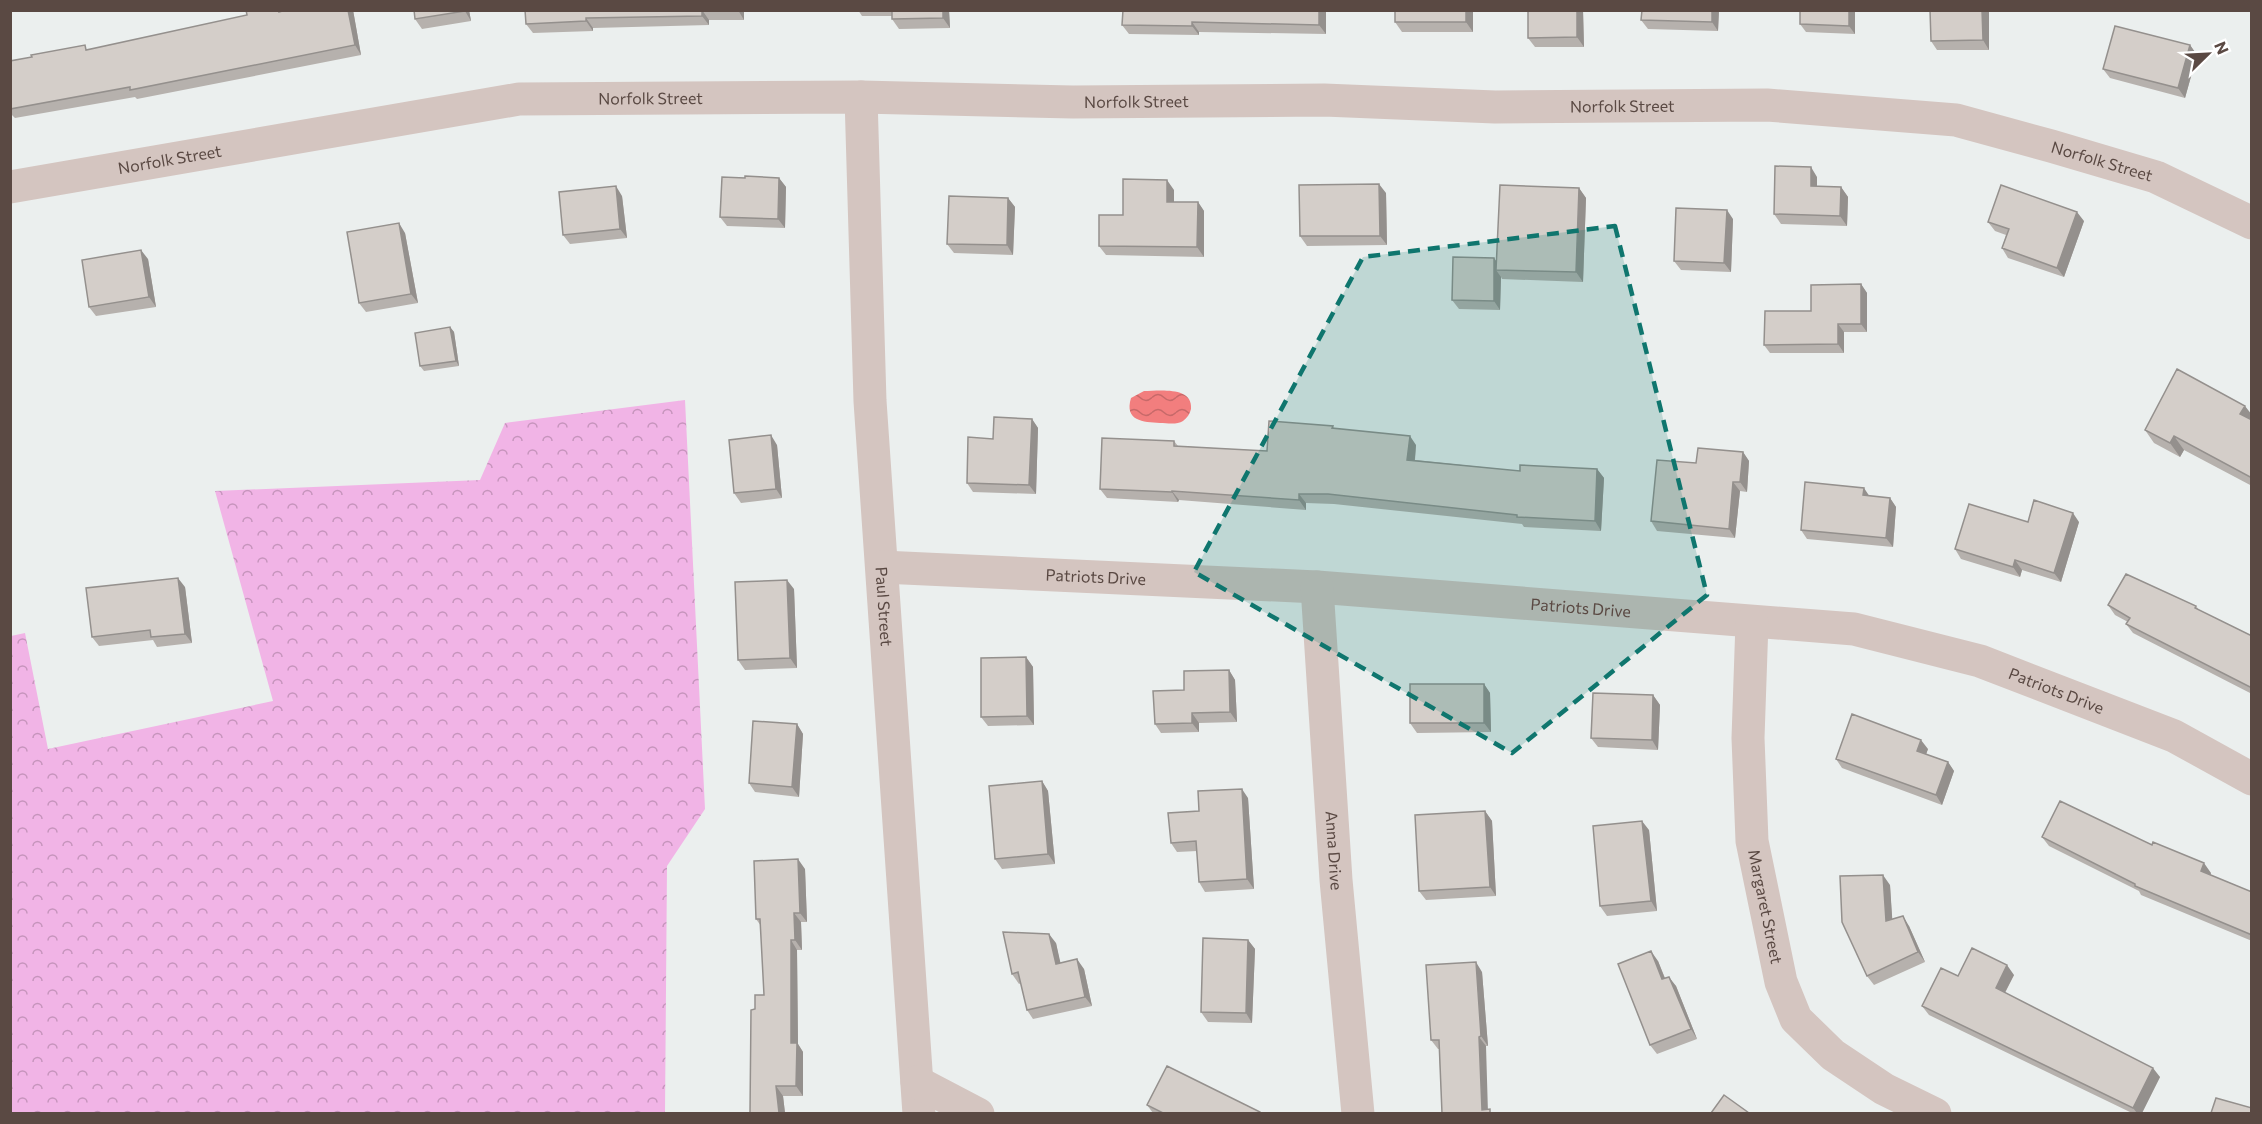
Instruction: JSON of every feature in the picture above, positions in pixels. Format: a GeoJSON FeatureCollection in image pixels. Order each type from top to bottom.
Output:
{"type":"FeatureCollection","features":[{"type":"Feature","properties":{"kind":"street","name":"Norfolk Street"},"geometry":{"type":"LineString","coordinates":[[10,187],[519,99],[861,98],[1073,102],[1324,100],[1495,107],[1767,105],[1956,120],[2156,177],[2252,223]]}},
{"type":"Feature","properties":{"kind":"street","name":"Paul Street"},"geometry":{"type":"LineString","coordinates":[[861,98],[870,400],[918,1098]]}},
{"type":"Feature","properties":{"kind":"street","name":"Patriots Drive"},"geometry":{"type":"LineString","coordinates":[[882,567],[1317,587],[1854,629],[1980,661],[2174,736],[2252,779]]}},
{"type":"Feature","properties":{"kind":"street","name":"Anna Drive"},"geometry":{"type":"LineString","coordinates":[[1317,587],[1336,880],[1358,1113]]}},
{"type":"Feature","properties":{"kind":"street","name":"Margaret Street"},"geometry":{"type":"LineString","coordinates":[[1752,622],[1748,738],[1752,841],[1781,982],[1796,1019],[1833,1054],[1884,1089],[1935,1113]]}},
{"type":"Feature","properties":{"kind":"street"},"geometry":{"type":"LineString","coordinates":[[918,1098],[978,1113]]}},
{"type":"Feature","properties":{"kind":"highlighted area"},"geometry":{"type":"Polygon","coordinates":[[[1615,226],[1707,595],[1512,753],[1194,572],[1363,257],[1615,226]]]}},
{"type":"Feature","properties":{"kind":"green space"},"geometry":{"type":"Polygon","coordinates":[[[685,400],[705,809],[667,866],[665,1113],[11,1113],[11,636],[25,633],[48,749],[273,701],[215,491],[480,480],[505,423],[685,400]]]}},
{"type":"Feature","properties":{"kind":"water"},"geometry":{"type":"Polygon","coordinates":[[[1144,391],[1174,391],[1187,396],[1191,409],[1189,414],[1183,421],[1175,423],[1147,422],[1136,419],[1130,411],[1131,398],[1144,391]]]}},
{"type":"Feature","properties":{"kind":"building"},"geometry":{"type":"Polygon","coordinates":[[[246,10],[279,10],[279,12],[348,10],[355,45],[130,90],[130,87],[10,109],[10,61],[85,45],[86,50],[247,15],[246,10]]]}},
{"type":"Feature","properties":{"kind":"building"},"geometry":{"type":"Polygon","coordinates":[[[414,10],[464,10],[465,11],[415,19],[414,10]]]}},
{"type":"Feature","properties":{"kind":"building"},"geometry":{"type":"Polygon","coordinates":[[[525,10],[702,10],[702,16],[586,18],[586,21],[526,24],[525,10]]]}},
{"type":"Feature","properties":{"kind":"building"},"geometry":{"type":"Polygon","coordinates":[[[892,10],[943,10],[943,18],[892,19],[892,10]]]}},
{"type":"Feature","properties":{"kind":"building"},"geometry":{"type":"Polygon","coordinates":[[[1123,10],[1319,10],[1319,25],[1192,22],[1192,26],[1122,25],[1123,10]]]}},
{"type":"Feature","properties":{"kind":"building"},"geometry":{"type":"Polygon","coordinates":[[[1395,10],[1466,10],[1466,22],[1395,22],[1395,10]]]}},
{"type":"Feature","properties":{"kind":"building"},"geometry":{"type":"Polygon","coordinates":[[[1528,10],[1577,10],[1577,37],[1528,38],[1528,10]]]}},
{"type":"Feature","properties":{"kind":"building"},"geometry":{"type":"Polygon","coordinates":[[[1642,10],[1712,10],[1712,22],[1641,20],[1642,10]]]}},
{"type":"Feature","properties":{"kind":"building"},"geometry":{"type":"Polygon","coordinates":[[[1800,10],[1849,10],[1849,26],[1800,24],[1800,10]]]}},
{"type":"Feature","properties":{"kind":"building"},"geometry":{"type":"Polygon","coordinates":[[[1930,10],[1982,10],[1983,40],[1931,41],[1930,10]]]}},
{"type":"Feature","properties":{"kind":"building"},"geometry":{"type":"Polygon","coordinates":[[[2115,26],[2190,45],[2178,88],[2103,69],[2115,26]]]}},
{"type":"Feature","properties":{"kind":"building"},"geometry":{"type":"Polygon","coordinates":[[[1775,166],[1811,167],[1811,186],[1841,187],[1840,216],[1774,214],[1775,166]]]}},
{"type":"Feature","properties":{"kind":"building"},"geometry":{"type":"Polygon","coordinates":[[[745,176],[779,178],[778,219],[720,217],[722,177],[745,178],[745,176]]]}},
{"type":"Feature","properties":{"kind":"building"},"geometry":{"type":"Polygon","coordinates":[[[1123,179],[1167,180],[1167,202],[1198,202],[1197,247],[1099,246],[1099,215],[1123,215],[1123,179]]]}},
{"type":"Feature","properties":{"kind":"building"},"geometry":{"type":"Polygon","coordinates":[[[1379,184],[1380,236],[1300,236],[1299,185],[1379,184]]]}},
{"type":"Feature","properties":{"kind":"building"},"geometry":{"type":"Polygon","coordinates":[[[1500,185],[1579,188],[1576,272],[1496,270],[1500,185]]]}},
{"type":"Feature","properties":{"kind":"building"},"geometry":{"type":"Polygon","coordinates":[[[2001,185],[2077,212],[2057,268],[2002,248],[2009,229],[1988,222],[2001,185]]]}},
{"type":"Feature","properties":{"kind":"building"},"geometry":{"type":"Polygon","coordinates":[[[616,186],[620,229],[563,235],[559,192],[616,186]]]}},
{"type":"Feature","properties":{"kind":"building"},"geometry":{"type":"Polygon","coordinates":[[[949,196],[1008,198],[1007,245],[947,244],[949,196]]]}},
{"type":"Feature","properties":{"kind":"building"},"geometry":{"type":"Polygon","coordinates":[[[1676,208],[1727,210],[1724,263],[1674,261],[1676,208]]]}},
{"type":"Feature","properties":{"kind":"building"},"geometry":{"type":"Polygon","coordinates":[[[399,223],[411,294],[359,303],[347,232],[399,223]]]}},
{"type":"Feature","properties":{"kind":"building"},"geometry":{"type":"Polygon","coordinates":[[[141,250],[149,297],[89,307],[82,260],[141,250]]]}},
{"type":"Feature","properties":{"kind":"building"},"geometry":{"type":"Polygon","coordinates":[[[1453,257],[1494,258],[1494,301],[1452,300],[1453,257]]]}},
{"type":"Feature","properties":{"kind":"building"},"geometry":{"type":"Polygon","coordinates":[[[1861,284],[1861,324],[1838,324],[1838,344],[1764,345],[1765,311],[1811,311],[1811,285],[1861,284]]]}},
{"type":"Feature","properties":{"kind":"building"},"geometry":{"type":"Polygon","coordinates":[[[450,327],[456,361],[420,366],[415,333],[450,327]]]}},
{"type":"Feature","properties":{"kind":"building"},"geometry":{"type":"Polygon","coordinates":[[[2177,369],[2245,406],[2240,414],[2252,420],[2252,478],[2174,436],[2170,443],[2145,430],[2177,369]]]}},
{"type":"Feature","properties":{"kind":"building"},"geometry":{"type":"Polygon","coordinates":[[[994,417],[1032,419],[1029,485],[967,483],[968,437],[993,439],[994,417]]]}},
{"type":"Feature","properties":{"kind":"building"},"geometry":{"type":"Polygon","coordinates":[[[1269,421],[1410,436],[1407,460],[1520,471],[1520,465],[1597,469],[1595,521],[1517,517],[1517,515],[1328,494],[1299,494],[1299,500],[1172,491],[1100,489],[1102,438],[1174,441],[1174,446],[1267,451],[1269,421]]]}},
{"type":"Feature","properties":{"kind":"building"},"geometry":{"type":"Polygon","coordinates":[[[771,435],[776,489],[734,493],[729,440],[771,435]]]}},
{"type":"Feature","properties":{"kind":"building"},"geometry":{"type":"Polygon","coordinates":[[[1698,448],[1743,452],[1740,482],[1733,482],[1729,529],[1651,521],[1657,460],[1696,463],[1698,448]]]}},
{"type":"Feature","properties":{"kind":"building"},"geometry":{"type":"Polygon","coordinates":[[[1805,482],[1864,488],[1863,495],[1890,498],[1886,538],[1801,530],[1805,482]]]}},
{"type":"Feature","properties":{"kind":"building"},"geometry":{"type":"Polygon","coordinates":[[[2034,500],[2073,513],[2054,573],[2015,560],[2013,567],[1955,549],[1969,504],[2028,522],[2034,500]]]}},
{"type":"Feature","properties":{"kind":"building"},"geometry":{"type":"Polygon","coordinates":[[[2126,574],[2196,606],[2195,608],[2252,636],[2252,688],[2126,624],[2130,618],[2108,605],[2126,574]]]}},
{"type":"Feature","properties":{"kind":"building"},"geometry":{"type":"Polygon","coordinates":[[[178,578],[185,634],[151,637],[150,630],[92,637],[86,588],[178,578]]]}},
{"type":"Feature","properties":{"kind":"building"},"geometry":{"type":"Polygon","coordinates":[[[787,580],[790,658],[738,660],[735,582],[787,580]]]}},
{"type":"Feature","properties":{"kind":"building"},"geometry":{"type":"Polygon","coordinates":[[[1026,657],[1027,716],[981,717],[981,658],[1026,657]]]}},
{"type":"Feature","properties":{"kind":"building"},"geometry":{"type":"Polygon","coordinates":[[[1229,670],[1230,712],[1192,713],[1192,723],[1155,724],[1153,691],[1184,690],[1184,671],[1229,670]]]}},
{"type":"Feature","properties":{"kind":"building"},"geometry":{"type":"Polygon","coordinates":[[[1410,684],[1484,684],[1484,723],[1410,723],[1410,684]]]}},
{"type":"Feature","properties":{"kind":"building"},"geometry":{"type":"Polygon","coordinates":[[[1593,693],[1653,695],[1652,740],[1591,738],[1593,693]]]}},
{"type":"Feature","properties":{"kind":"building"},"geometry":{"type":"Polygon","coordinates":[[[1852,714],[1921,740],[1917,751],[1948,762],[1936,795],[1836,759],[1852,714]]]}},
{"type":"Feature","properties":{"kind":"building"},"geometry":{"type":"Polygon","coordinates":[[[753,721],[797,724],[792,787],[749,783],[753,721]]]}},
{"type":"Feature","properties":{"kind":"building"},"geometry":{"type":"Polygon","coordinates":[[[1042,781],[1048,854],[995,859],[989,786],[1042,781]]]}},
{"type":"Feature","properties":{"kind":"building"},"geometry":{"type":"Polygon","coordinates":[[[1242,789],[1247,879],[1199,882],[1196,841],[1171,843],[1168,813],[1199,811],[1198,791],[1242,789]]]}},
{"type":"Feature","properties":{"kind":"building"},"geometry":{"type":"Polygon","coordinates":[[[2060,801],[2152,845],[2153,842],[2204,863],[2201,871],[2252,892],[2252,935],[2135,886],[2042,837],[2060,801]]]}},
{"type":"Feature","properties":{"kind":"building"},"geometry":{"type":"Polygon","coordinates":[[[1485,811],[1490,887],[1419,891],[1415,815],[1485,811]]]}},
{"type":"Feature","properties":{"kind":"building"},"geometry":{"type":"Polygon","coordinates":[[[1642,821],[1651,901],[1600,906],[1593,826],[1642,821]]]}},
{"type":"Feature","properties":{"kind":"building"},"geometry":{"type":"Polygon","coordinates":[[[798,859],[800,913],[794,913],[795,940],[791,940],[791,1043],[797,1043],[796,1086],[776,1086],[779,1113],[750,1113],[751,1010],[755,1009],[755,995],[764,995],[760,919],[756,919],[754,861],[798,859]]]}},
{"type":"Feature","properties":{"kind":"building"},"geometry":{"type":"Polygon","coordinates":[[[1883,875],[1886,921],[1903,916],[1918,952],[1867,976],[1842,922],[1840,876],[1883,875]]]}},
{"type":"Feature","properties":{"kind":"building"},"geometry":{"type":"Polygon","coordinates":[[[1003,932],[1049,934],[1056,964],[1077,959],[1085,997],[1027,1010],[1018,972],[1012,974],[1003,932]]]}},
{"type":"Feature","properties":{"kind":"building"},"geometry":{"type":"Polygon","coordinates":[[[1203,938],[1248,940],[1246,1013],[1201,1012],[1203,938]]]}},
{"type":"Feature","properties":{"kind":"building"},"geometry":{"type":"Polygon","coordinates":[[[1972,948],[2007,965],[1996,988],[2153,1068],[2133,1108],[1922,1006],[1941,968],[1958,976],[1972,948]]]}},
{"type":"Feature","properties":{"kind":"building"},"geometry":{"type":"Polygon","coordinates":[[[1651,951],[1662,979],[1669,977],[1691,1029],[1650,1045],[1618,964],[1651,951]]]}},
{"type":"Feature","properties":{"kind":"building"},"geometry":{"type":"Polygon","coordinates":[[[1476,962],[1481,1036],[1479,1037],[1482,1110],[1490,1109],[1490,1113],[1442,1113],[1439,1040],[1431,1040],[1426,965],[1476,962]]]}},
{"type":"Feature","properties":{"kind":"building"},"geometry":{"type":"Polygon","coordinates":[[[1167,1066],[1260,1113],[1163,1113],[1147,1105],[1167,1066]]]}},
{"type":"Feature","properties":{"kind":"building"},"geometry":{"type":"Polygon","coordinates":[[[1724,1095],[1749,1113],[1711,1113],[1724,1095]]]}},
{"type":"Feature","properties":{"kind":"building"},"geometry":{"type":"Polygon","coordinates":[[[2216,1098],[2252,1108],[2252,1113],[2211,1113],[2216,1098]]]}}]}
